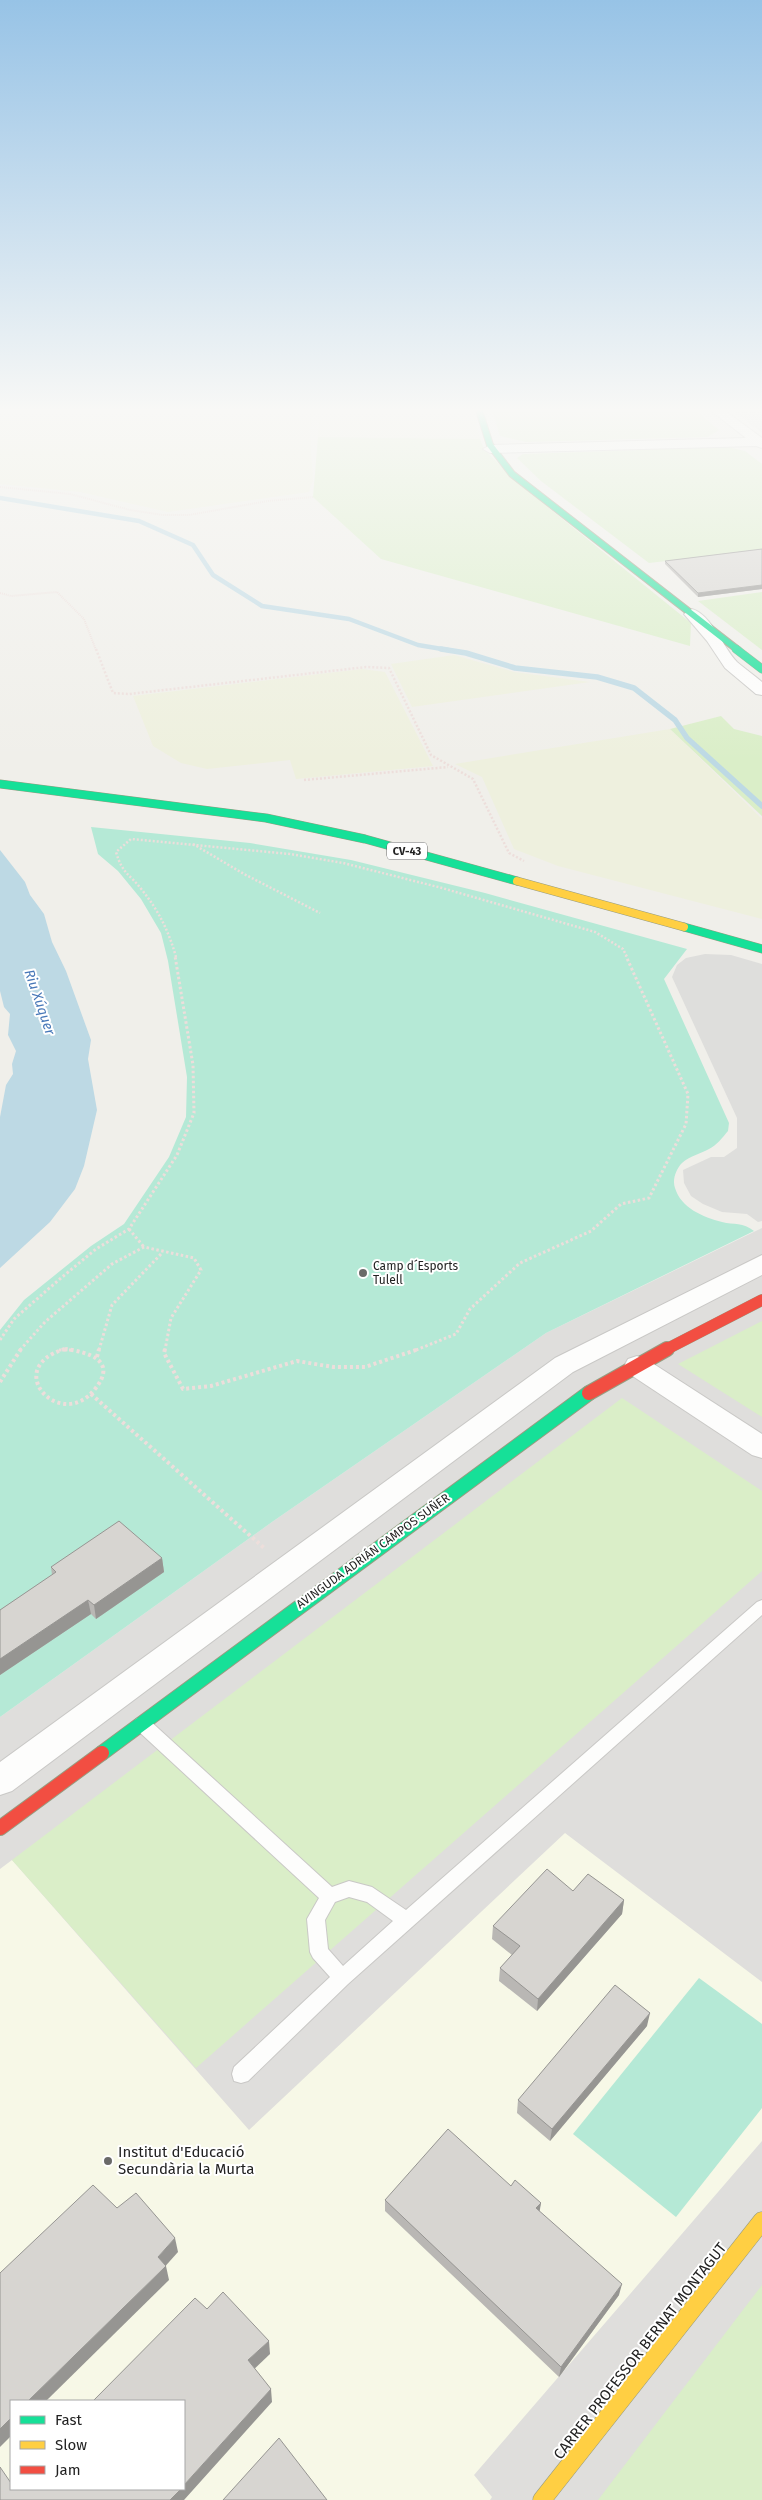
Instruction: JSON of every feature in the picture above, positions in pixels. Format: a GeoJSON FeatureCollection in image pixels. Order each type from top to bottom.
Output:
{"type":"FeatureCollection","features":[{"type":"Feature","properties":{"kind":"street"},"geometry":{"type":"LineString","coordinates":[[579,527],[762,669]]}},
{"type":"Feature","properties":{"kind":"street"},"geometry":{"type":"LineString","coordinates":[[684,607],[708,632],[731,665],[762,690]]}},
{"type":"Feature","properties":{"kind":"street","name":"CV-43"},"geometry":{"type":"LineString","coordinates":[[0,784],[266,818],[364,839],[762,950]]}},
{"type":"Feature","properties":{"kind":"street"},"geometry":{"type":"LineString","coordinates":[[668,923],[762,945]]}},
{"type":"Feature","properties":{"kind":"street"},"geometry":{"type":"LineString","coordinates":[[0,1781],[564,1365],[762,1264]]}},
{"type":"Feature","properties":{"kind":"street","name":"AVINGUDA ADRIÁN CAMPOS SUÑER"},"geometry":{"type":"LineString","coordinates":[[0,1828],[590,1392],[762,1300]]}},
{"type":"Feature","properties":{"kind":"street"},"geometry":{"type":"LineString","coordinates":[[637,1366],[762,1448]]}},
{"type":"Feature","properties":{"kind":"street","name":"CARRER PROFESSOR BERNAT MONTAGUT"},"geometry":{"type":"LineString","coordinates":[[542,2500],[762,2222]]}},
{"type":"Feature","properties":{"kind":"lane"},"geometry":{"type":"LineString","coordinates":[[241,2074],[406,1920],[762,1606]]}},
{"type":"Feature","properties":{"kind":"lane"},"geometry":{"type":"LineString","coordinates":[[140,1723],[329,1896]]}},
{"type":"Feature","properties":{"kind":"lane"},"geometry":{"type":"LineString","coordinates":[[342,1978],[319,1952],[316,1919],[329,1896],[349,1889],[372,1895],[406,1920]]}},
{"type":"Feature","properties":{"kind":"path"},"geometry":{"type":"LineString","coordinates":[[0,593],[11,596],[57,592],[84,618],[113,693],[129,694],[366,667],[389,668],[431,755],[473,779],[509,853],[525,862]]}},
{"type":"Feature","properties":{"kind":"path"},"geometry":{"type":"LineString","coordinates":[[304,780],[450,766]]}},
{"type":"Feature","properties":{"kind":"path"},"geometry":{"type":"LineString","coordinates":[[0,1340],[14,1318],[96,1249],[129,1229],[177,1155],[194,1113],[193,1065],[177,962],[169,933],[157,910],[141,888],[121,869],[116,852],[131,839],[190,843],[290,854],[344,863],[442,888],[595,932],[623,949],[688,1094],[686,1124],[649,1198],[621,1204],[592,1231],[520,1263],[470,1309],[456,1334],[402,1356],[365,1367],[333,1367],[297,1361],[211,1386],[182,1389],[164,1353],[171,1318],[201,1270],[194,1258],[144,1247],[129,1229]]}},
{"type":"Feature","properties":{"kind":"path"},"geometry":{"type":"LineString","coordinates":[[190,843],[244,874],[320,912]]}},
{"type":"Feature","properties":{"kind":"path"},"geometry":{"type":"LineString","coordinates":[[0,1382],[18,1353],[45,1322],[112,1264],[144,1247]]}},
{"type":"Feature","properties":{"kind":"path"},"geometry":{"type":"LineString","coordinates":[[97,1357],[112,1305],[162,1252]]}},
{"type":"Feature","properties":{"kind":"path"},"geometry":{"type":"LineString","coordinates":[[37,1361],[52,1352],[65,1349],[88,1352],[97,1357],[103,1364],[105,1372],[103,1381],[91,1394],[76,1402],[63,1404],[39,1398]]}},
{"type":"Feature","properties":{"kind":"path"},"geometry":{"type":"LineString","coordinates":[[91,1394],[264,1548]]}},
{"type":"Feature","properties":{"kind":"shaded area"},"geometry":{"type":"Polygon","coordinates":[[[454,655],[514,672],[590,682],[412,707],[391,664],[454,655]]]}},
{"type":"Feature","properties":{"kind":"shaded area"},"geometry":{"type":"Polygon","coordinates":[[[362,669],[385,672],[433,766],[296,779],[290,760],[207,769],[181,763],[153,746],[133,696],[362,669]]]}},
{"type":"Feature","properties":{"kind":"shaded area"},"geometry":{"type":"Polygon","coordinates":[[[670,729],[762,819],[762,919],[558,866],[514,849],[482,777],[455,764],[670,729]]]}},
{"type":"Feature","properties":{"kind":"shaded area"},"geometry":{"type":"Polygon","coordinates":[[[705,954],[731,955],[762,964],[762,1221],[758,1222],[747,1214],[722,1212],[703,1204],[691,1196],[684,1183],[683,1170],[711,1157],[724,1157],[737,1148],[737,1118],[672,977],[677,965],[686,958],[705,954]]]}},
{"type":"Feature","properties":{"kind":"shaded area"},"geometry":{"type":"Polygon","coordinates":[[[762,1228],[762,2500],[0,2500],[0,1717],[272,1522],[546,1333],[762,1228]]]}},
{"type":"Feature","properties":{"kind":"shaded area"},"geometry":{"type":"Polygon","coordinates":[[[565,1833],[762,1982],[762,2141],[474,2475],[492,2497],[490,2500],[0,2500],[0,1869],[12,1860],[249,2130],[565,1833]]]}},
{"type":"Feature","properties":{"kind":"green space"},"geometry":{"type":"Polygon","coordinates":[[[346,527],[572,527],[691,623],[690,646],[381,559],[346,527]]]}},
{"type":"Feature","properties":{"kind":"green space"},"geometry":{"type":"Polygon","coordinates":[[[601,527],[762,527],[762,550],[649,563],[601,527]]]}},
{"type":"Feature","properties":{"kind":"green space"},"geometry":{"type":"Polygon","coordinates":[[[762,592],[762,650],[698,601],[762,592]]]}},
{"type":"Feature","properties":{"kind":"green space"},"geometry":{"type":"Polygon","coordinates":[[[721,716],[734,729],[762,736],[762,816],[670,729],[721,716]]]}},
{"type":"Feature","properties":{"kind":"green space","name":"Camp d´Esports Tulell"},"geometry":{"type":"Polygon","coordinates":[[[91,827],[250,843],[351,860],[485,893],[687,949],[664,979],[729,1123],[728,1131],[714,1146],[682,1163],[675,1175],[674,1185],[682,1201],[694,1211],[715,1220],[742,1225],[754,1231],[546,1333],[272,1522],[0,1717],[0,1330],[24,1300],[91,1246],[124,1224],[169,1157],[186,1117],[187,1077],[168,961],[161,933],[141,899],[118,871],[98,854],[91,827]]]}},
{"type":"Feature","properties":{"kind":"green space"},"geometry":{"type":"Polygon","coordinates":[[[762,1321],[762,1417],[678,1364],[762,1321]]]}},
{"type":"Feature","properties":{"kind":"green space"},"geometry":{"type":"Polygon","coordinates":[[[622,1398],[762,1491],[762,1571],[196,2068],[12,1860],[622,1398]]]}},
{"type":"Feature","properties":{"kind":"green space"},"geometry":{"type":"Polygon","coordinates":[[[699,1978],[762,2024],[762,2108],[676,2217],[573,2134],[699,1978]]]}},
{"type":"Feature","properties":{"kind":"green space"},"geometry":{"type":"Polygon","coordinates":[[[762,2285],[762,2500],[598,2500],[762,2285]]]}},
{"type":"Feature","properties":{"kind":"water","name":"Riu Xúquer"},"geometry":{"type":"Polygon","coordinates":[[[0,850],[25,882],[30,895],[44,914],[52,942],[66,971],[91,1040],[88,1059],[97,1110],[84,1166],[75,1189],[50,1222],[0,1268],[0,1117],[6,1085],[13,1074],[12,1064],[16,1051],[8,1035],[10,1014],[4,1007],[0,991],[0,850]]]}},
{"type":"Feature","properties":{"kind":"building"},"geometry":{"type":"Polygon","coordinates":[[[762,549],[762,585],[698,593],[665,561],[762,549]]]}},
{"type":"Feature","properties":{"kind":"building"},"geometry":{"type":"Polygon","coordinates":[[[119,1521],[162,1558],[94,1605],[88,1600],[0,1659],[0,1610],[56,1572],[51,1567],[119,1521]]]}},
{"type":"Feature","properties":{"kind":"building"},"geometry":{"type":"Polygon","coordinates":[[[547,1869],[573,1891],[588,1874],[624,1900],[538,1999],[500,1968],[520,1946],[493,1926],[547,1869]]]}},
{"type":"Feature","properties":{"kind":"building"},"geometry":{"type":"Polygon","coordinates":[[[615,1985],[650,2013],[552,2129],[518,2100],[615,1985]]]}},
{"type":"Feature","properties":{"kind":"building"},"geometry":{"type":"Polygon","coordinates":[[[448,2129],[511,2186],[515,2180],[541,2203],[536,2208],[622,2284],[561,2367],[385,2200],[448,2129]]]}},
{"type":"Feature","properties":{"kind":"building"},"geometry":{"type":"Polygon","coordinates":[[[93,2185],[117,2208],[136,2193],[175,2238],[158,2257],[166,2266],[29,2400],[10,2400],[10,2419],[0,2429],[0,2273],[93,2185]]]}},
{"type":"Feature","properties":{"kind":"building"},"geometry":{"type":"Polygon","coordinates":[[[223,2292],[269,2341],[248,2360],[271,2389],[185,2484],[185,2400],[94,2400],[195,2298],[207,2309],[223,2292]]]}},
{"type":"Feature","properties":{"kind":"building"},"geometry":{"type":"Polygon","coordinates":[[[279,2438],[327,2500],[223,2500],[279,2438]]]}},
{"type":"Feature","properties":{"kind":"building"},"geometry":{"type":"Polygon","coordinates":[[[0,2467],[10,2482],[10,2490],[180,2490],[170,2500],[0,2500],[0,2467]]]}},
{"type":"Feature","properties":{"kind":"waterway"},"geometry":{"type":"LineString","coordinates":[[152,527],[193,545],[213,575],[262,606],[349,619],[418,645],[448,650]]}},
{"type":"Feature","properties":{"kind":"waterway"},"geometry":{"type":"LineString","coordinates":[[441,649],[466,653],[515,668],[597,677],[634,688],[675,720],[687,738],[762,806]]}},
{"type":"Feature","properties":{"kind":"traffic: fast"},"geometry":{"type":"LineString","coordinates":[[580,527],[762,669]]}},
{"type":"Feature","properties":{"kind":"traffic: fast"},"geometry":{"type":"LineString","coordinates":[[0,784],[266,818],[365,839],[517,881]]}},
{"type":"Feature","properties":{"kind":"traffic: fast"},"geometry":{"type":"LineString","coordinates":[[684,927],[762,949]]}},
{"type":"Feature","properties":{"kind":"traffic: fast"},"geometry":{"type":"LineString","coordinates":[[102,1753],[589,1393]]}},
{"type":"Feature","properties":{"kind":"traffic: slow"},"geometry":{"type":"LineString","coordinates":[[517,881],[684,927]]}},
{"type":"Feature","properties":{"kind":"traffic: slow"},"geometry":{"type":"LineString","coordinates":[[542,2500],[762,2221]]}},
{"type":"Feature","properties":{"kind":"traffic: jam"},"geometry":{"type":"LineString","coordinates":[[589,1393],[681,1341],[762,1300]]}},
{"type":"Feature","properties":{"kind":"traffic: jam"},"geometry":{"type":"LineString","coordinates":[[0,1828],[102,1753]]}},
{"type":"Feature","properties":{"kind":"place","name":"Camp d´Esports Tulell"},"geometry":{"type":"Point","coordinates":[363,1273]}},
{"type":"Feature","properties":{"kind":"place","name":"Institut d'Educació Secundària la Murta"},"geometry":{"type":"Point","coordinates":[108,2161]}}]}
